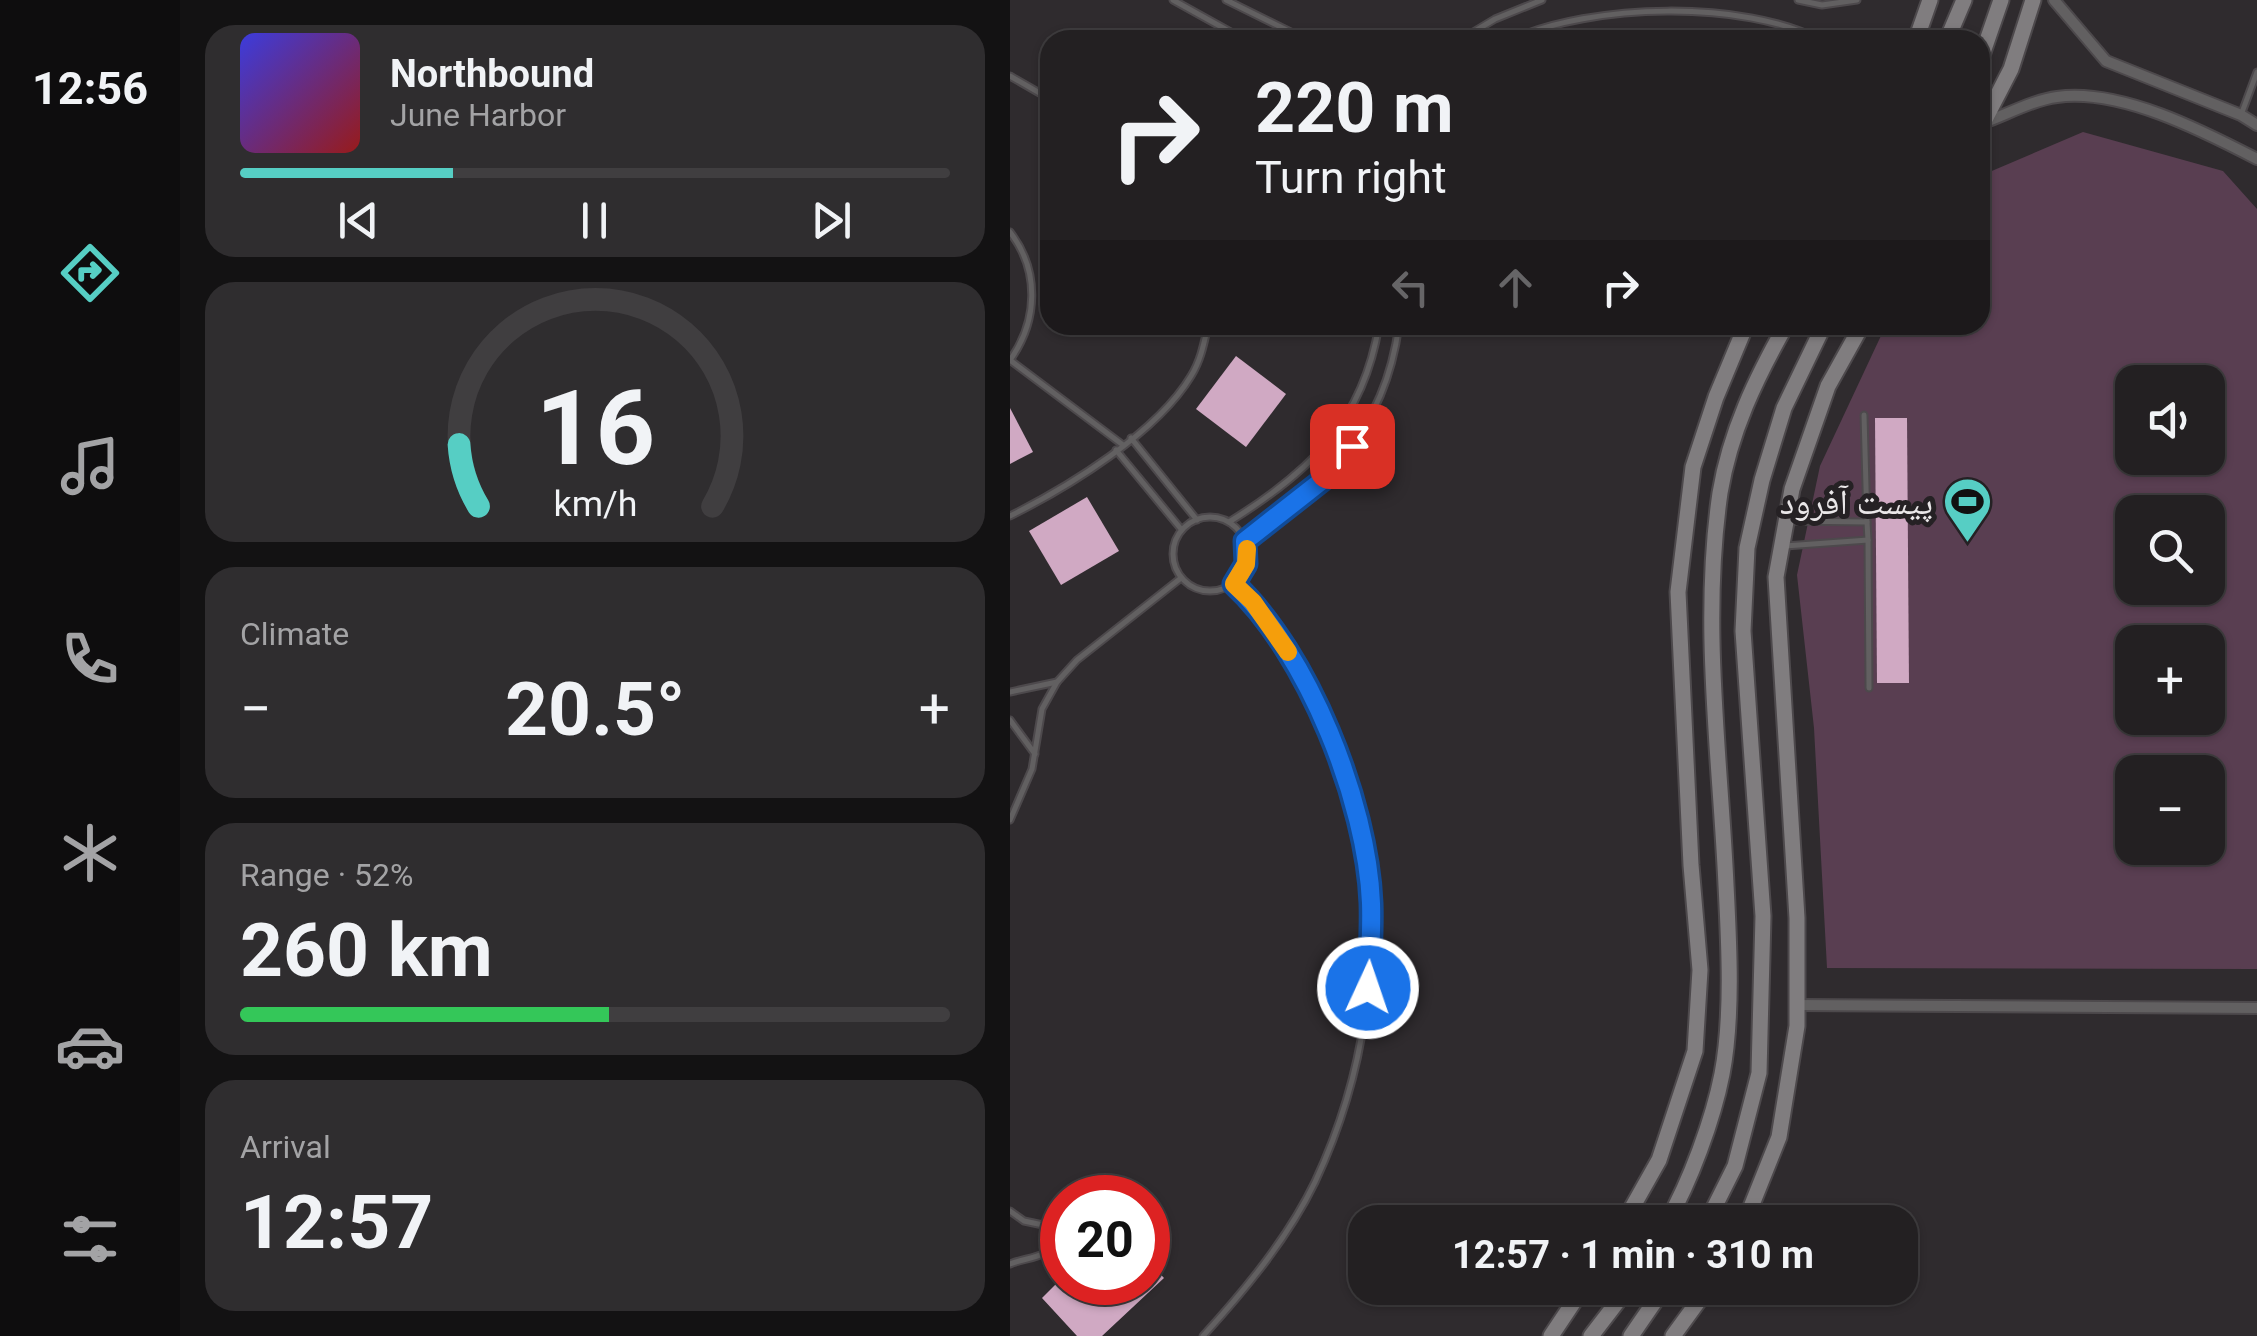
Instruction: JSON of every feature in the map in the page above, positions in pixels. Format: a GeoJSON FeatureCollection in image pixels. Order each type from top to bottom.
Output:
{"type":"FeatureCollection","features":[{"type":"Feature","properties":{"kind":"main road"},"geometry":{"type":"LineString","coordinates":[[1920,30],[1930,0]]}},
{"type":"Feature","properties":{"kind":"main road"},"geometry":{"type":"LineString","coordinates":[[1951,30],[1964,0]]}},
{"type":"Feature","properties":{"kind":"main road"},"geometry":{"type":"LineString","coordinates":[[1990,32],[2001,0]]}},
{"type":"Feature","properties":{"kind":"main road"},"geometry":{"type":"LineString","coordinates":[[1990,109],[2011,70],[2032,0]]}},
{"type":"Feature","properties":{"kind":"main road"},"geometry":{"type":"LineString","coordinates":[[1634,1205],[1659,1160],[1695,1051],[1700,970],[1678,592],[1694,467],[1716,397],[1742,335]]}},
{"type":"Feature","properties":{"kind":"main road"},"geometry":{"type":"LineString","coordinates":[[1674,1205],[1722,1073],[1730,962],[1711,586],[1721,490],[1754,381],[1780,335]]}},
{"type":"Feature","properties":{"kind":"main road"},"geometry":{"type":"LineString","coordinates":[[1716,1205],[1735,1166],[1759,1073],[1763,916],[1744,631],[1748,548],[1762,480],[1784,408],[1819,335]]}},
{"type":"Feature","properties":{"kind":"main road"},"geometry":{"type":"LineString","coordinates":[[1751,1205],[1779,1137],[1797,1026],[1796,918],[1776,577],[1792,490],[1828,386],[1856,335]]}},
{"type":"Feature","properties":{"kind":"main road"},"geometry":{"type":"LineString","coordinates":[[1551,1336],[1572,1305]]}},
{"type":"Feature","properties":{"kind":"main road"},"geometry":{"type":"LineString","coordinates":[[1591,1336],[1615,1305]]}},
{"type":"Feature","properties":{"kind":"main road"},"geometry":{"type":"LineString","coordinates":[[1631,1336],[1652,1305]]}},
{"type":"Feature","properties":{"kind":"main road"},"geometry":{"type":"LineString","coordinates":[[1673,1336],[1696,1305]]}},
{"type":"Feature","properties":{"kind":"street"},"geometry":{"type":"LineString","coordinates":[[2054,0],[2106,61],[2257,125]]}},
{"type":"Feature","properties":{"kind":"street"},"geometry":{"type":"LineString","coordinates":[[1990,122],[2056,96],[2111,98],[2210,135],[2257,159]]}},
{"type":"Feature","properties":{"kind":"street"},"geometry":{"type":"LineString","coordinates":[[1797,1005],[2257,1008]]}},
{"type":"Feature","properties":{"kind":"lane"},"geometry":{"type":"LineString","coordinates":[[1173,0],[1227,30]]}},
{"type":"Feature","properties":{"kind":"lane"},"geometry":{"type":"LineString","coordinates":[[1226,0],[1287,30]]}},
{"type":"Feature","properties":{"kind":"lane"},"geometry":{"type":"LineString","coordinates":[[1477,30],[1542,0]]}},
{"type":"Feature","properties":{"kind":"lane"},"geometry":{"type":"LineString","coordinates":[[1798,0],[1822,5],[1857,0]]}},
{"type":"Feature","properties":{"kind":"lane"},"geometry":{"type":"LineString","coordinates":[[1540,30],[1623,7],[1675,4],[1752,13],[1804,30]]}},
{"type":"Feature","properties":{"kind":"lane"},"geometry":{"type":"LineString","coordinates":[[2241,115],[2257,72]]}},
{"type":"Feature","properties":{"kind":"lane"},"geometry":{"type":"LineString","coordinates":[[1010,76],[1040,93]]}},
{"type":"Feature","properties":{"kind":"lane"},"geometry":{"type":"LineString","coordinates":[[1010,232],[1024,254],[1032,294],[1026,330],[1010,360],[1120,448],[1182,529]]}},
{"type":"Feature","properties":{"kind":"lane"},"geometry":{"type":"LineString","coordinates":[[1010,516],[1065,486],[1120,448],[1174,399],[1192,376],[1206,335]]}},
{"type":"Feature","properties":{"kind":"lane"},"geometry":{"type":"LineString","coordinates":[[1230,522],[1294,478],[1336,434],[1364,382],[1376,335]]}},
{"type":"Feature","properties":{"kind":"lane"},"geometry":{"type":"LineString","coordinates":[[1245,541],[1324,479],[1352,446],[1383,389],[1396,335]]}},
{"type":"Feature","properties":{"kind":"lane"},"geometry":{"type":"LineString","coordinates":[[1864,415],[1868,688]]}},
{"type":"Feature","properties":{"kind":"lane"},"geometry":{"type":"LineString","coordinates":[[1131,438],[1196,520]]}},
{"type":"Feature","properties":{"kind":"lane"},"geometry":{"type":"LineString","coordinates":[[1218,517],[1230,522],[1245,541],[1246,564],[1234,584],[1224,590],[1200,590],[1181,578],[1172,553],[1182,529],[1196,520],[1218,517]]}},
{"type":"Feature","properties":{"kind":"lane"},"geometry":{"type":"LineString","coordinates":[[1786,521],[1867,522]]}},
{"type":"Feature","properties":{"kind":"lane"},"geometry":{"type":"LineString","coordinates":[[1782,546],[1868,540]]}},
{"type":"Feature","properties":{"kind":"lane"},"geometry":{"type":"LineString","coordinates":[[1010,820],[1028,784],[1038,724],[1057,682],[1077,660],[1181,578]]}},
{"type":"Feature","properties":{"kind":"lane"},"geometry":{"type":"LineString","coordinates":[[1203,1336],[1282,1238],[1314,1184],[1352,1078],[1365,1018],[1370,958],[1371,900],[1345,775],[1320,710],[1284,645],[1253,602],[1234,584]]}},
{"type":"Feature","properties":{"kind":"lane"},"geometry":{"type":"LineString","coordinates":[[1010,692],[1057,682]]}},
{"type":"Feature","properties":{"kind":"lane"},"geometry":{"type":"LineString","coordinates":[[1010,720],[1035,754]]}},
{"type":"Feature","properties":{"kind":"lane"},"geometry":{"type":"LineString","coordinates":[[1010,1211],[1024,1221],[1048,1226],[1054,1236],[1045,1254],[1010,1264]]}},
{"type":"Feature","properties":{"kind":"shaded area","name":"پیست آفرود"},"geometry":{"type":"Polygon","coordinates":[[[2083,132],[2223,171],[2257,209],[2257,969],[1827,968],[1814,728],[1797,575],[1820,466],[1881,335],[1990,335],[1990,172],[2083,132]]]}},
{"type":"Feature","properties":{"kind":"building"},"geometry":{"type":"Polygon","coordinates":[[[1236,356],[1286,394],[1246,447],[1196,409],[1236,356]]]}},
{"type":"Feature","properties":{"kind":"building"},"geometry":{"type":"Polygon","coordinates":[[[1010,408],[1033,452],[1010,464],[1010,408]]]}},
{"type":"Feature","properties":{"kind":"building"},"geometry":{"type":"Polygon","coordinates":[[[1875,418],[1907,418],[1909,683],[1877,683],[1875,418]]]}},
{"type":"Feature","properties":{"kind":"building"},"geometry":{"type":"Polygon","coordinates":[[[1087,497],[1119,551],[1061,585],[1029,531],[1087,497]]]}},
{"type":"Feature","properties":{"kind":"building"},"geometry":{"type":"Polygon","coordinates":[[[1048,1305],[1135,1305],[1102,1336],[1077,1336],[1048,1305]]]}},
{"type":"Feature","properties":{"kind":"slow traffic"},"geometry":{"type":"LineString","coordinates":[[1247,549],[1242,575],[1234,584],[1253,602],[1288,652]]}},
{"type":"Feature","properties":{"kind":"place","name":"پیست آفرود"},"geometry":{"type":"Point","coordinates":[1968,544]}},
{"type":"Feature","properties":{"kind":"route"},"geometry":{"type":"LineString","coordinates":[[1352,446],[1324,479],[1245,541],[1246,564],[1234,584],[1253,602],[1284,645],[1320,710],[1345,775],[1371,900],[1368,988]]}}]}
